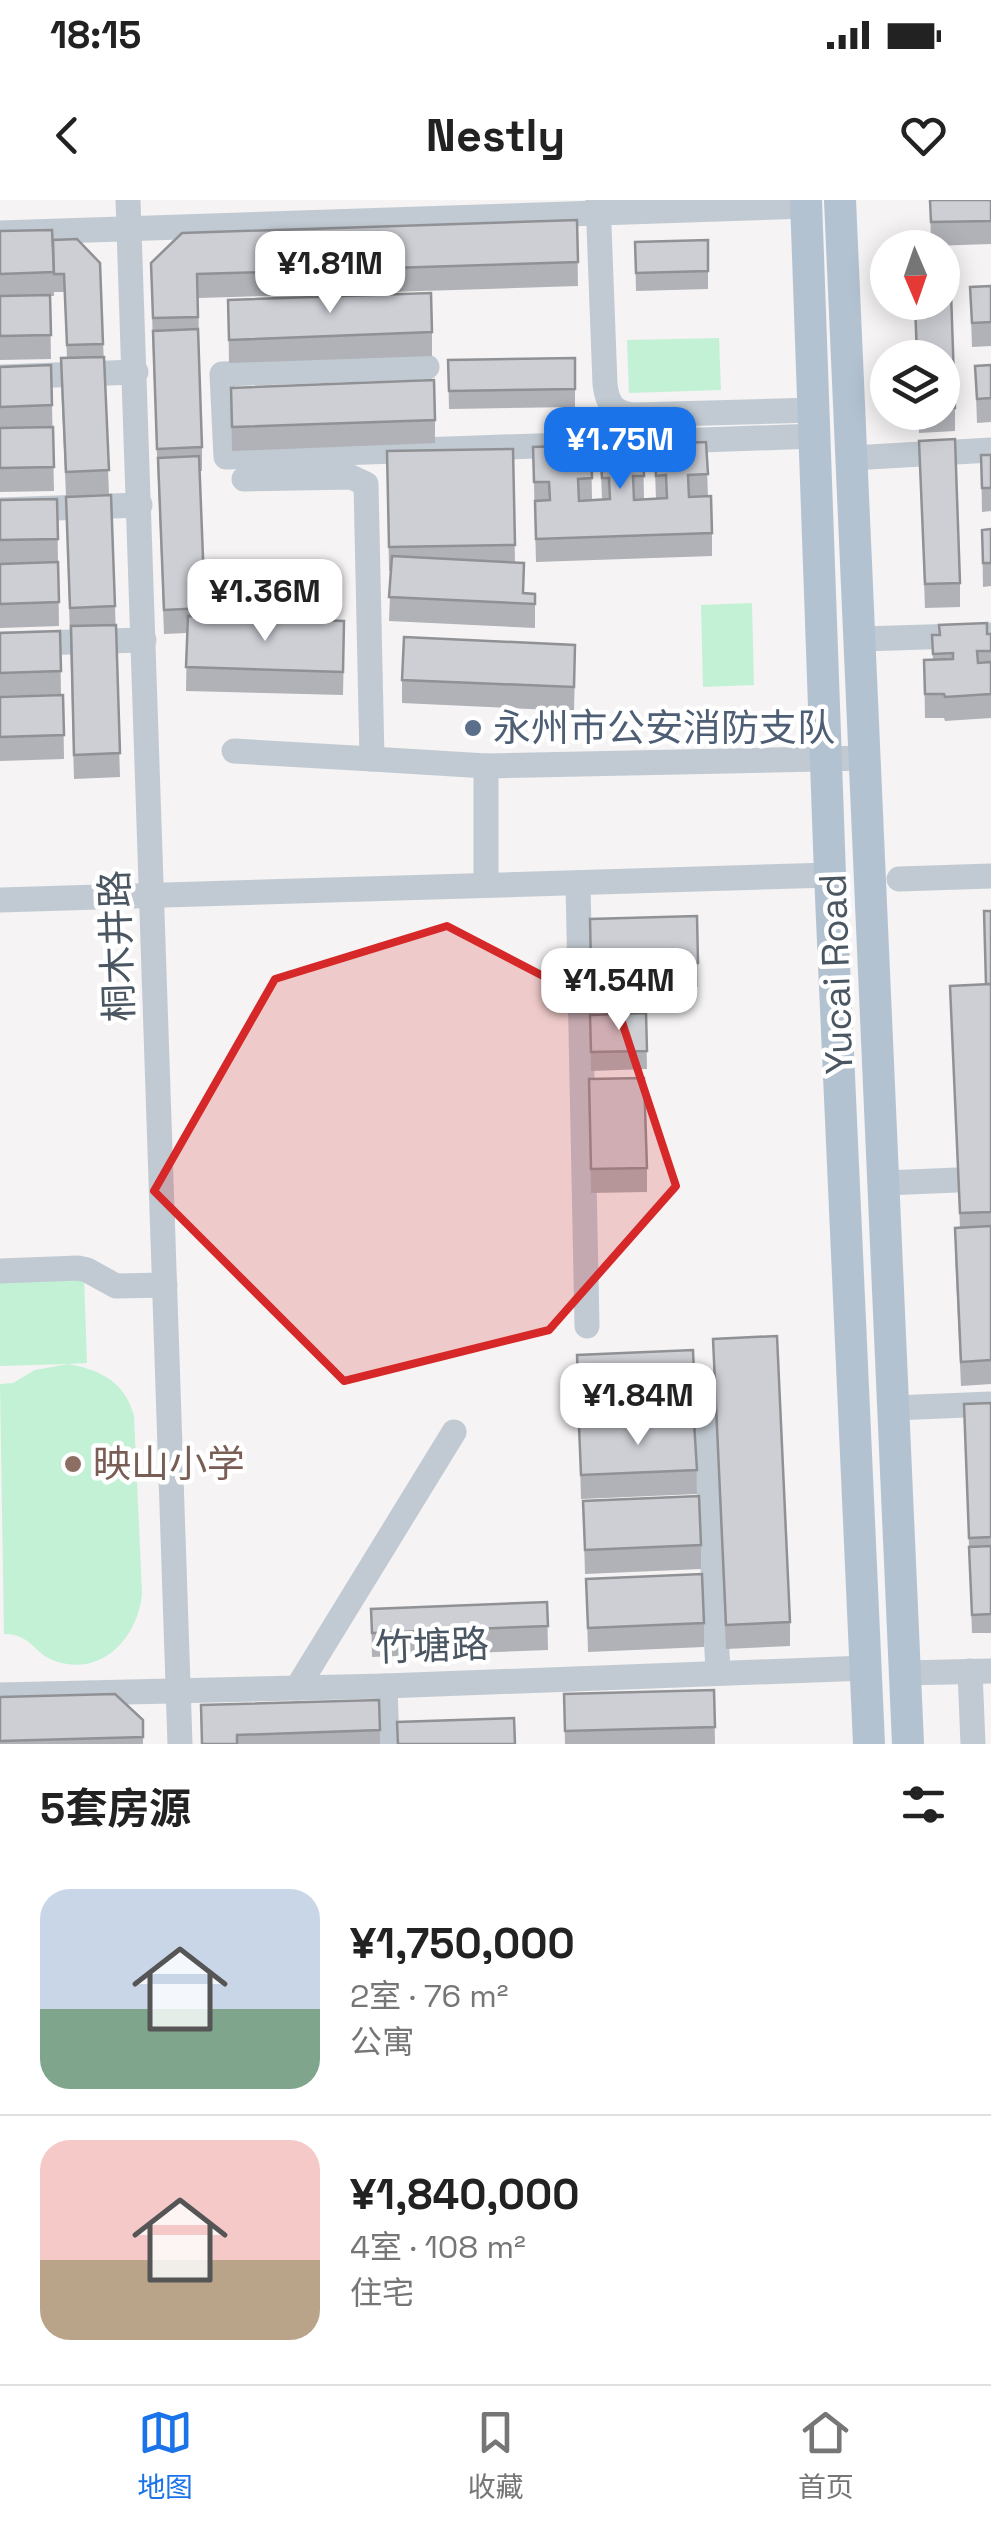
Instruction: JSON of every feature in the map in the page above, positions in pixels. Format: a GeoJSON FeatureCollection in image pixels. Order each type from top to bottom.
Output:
{"type":"FeatureCollection","features":[{"type":"Feature","properties":{"kind":"main road","name":"Yucai Road"},"geometry":{"type":"LineString","coordinates":[[840,200],[908,1744]]}},
{"type":"Feature","properties":{"kind":"main road","name":"Yucai Road"},"geometry":{"type":"LineString","coordinates":[[806,203],[830,875],[869,1744]]}},
{"type":"Feature","properties":{"kind":"street","name":"桐木井路"},"geometry":{"type":"LineString","coordinates":[[128,200],[180,1744]]}},
{"type":"Feature","properties":{"kind":"street"},"geometry":{"type":"LineString","coordinates":[[0,232],[599,206],[806,203]]}},
{"type":"Feature","properties":{"kind":"street"},"geometry":{"type":"LineString","coordinates":[[599,206],[605,384],[612,408],[634,415],[814,423]]}},
{"type":"Feature","properties":{"kind":"street"},"geometry":{"type":"LineString","coordinates":[[427,367],[222,374],[226,457],[814,423]]}},
{"type":"Feature","properties":{"kind":"street"},"geometry":{"type":"LineString","coordinates":[[0,376],[136,372]]}},
{"type":"Feature","properties":{"kind":"street"},"geometry":{"type":"LineString","coordinates":[[852,458],[991,450]]}},
{"type":"Feature","properties":{"kind":"street"},"geometry":{"type":"LineString","coordinates":[[244,479],[351,477],[366,484],[372,760]]}},
{"type":"Feature","properties":{"kind":"street"},"geometry":{"type":"LineString","coordinates":[[0,510],[140,505]]}},
{"type":"Feature","properties":{"kind":"street"},"geometry":{"type":"LineString","coordinates":[[860,638],[991,635]]}},
{"type":"Feature","properties":{"kind":"street"},"geometry":{"type":"LineString","coordinates":[[0,644],[144,640]]}},
{"type":"Feature","properties":{"kind":"street"},"geometry":{"type":"LineString","coordinates":[[234,751],[486,766],[866,758]]}},
{"type":"Feature","properties":{"kind":"street"},"geometry":{"type":"LineString","coordinates":[[486,766],[486,885]]}},
{"type":"Feature","properties":{"kind":"street"},"geometry":{"type":"LineString","coordinates":[[0,900],[830,875]]}},
{"type":"Feature","properties":{"kind":"street"},"geometry":{"type":"LineString","coordinates":[[899,879],[991,876]]}},
{"type":"Feature","properties":{"kind":"street"},"geometry":{"type":"LineString","coordinates":[[578,883],[588,1326]]}},
{"type":"Feature","properties":{"kind":"street"},"geometry":{"type":"LineString","coordinates":[[885,1183],[957,1180]]}},
{"type":"Feature","properties":{"kind":"street"},"geometry":{"type":"LineString","coordinates":[[0,1271],[78,1268],[116,1286],[165,1286]]}},
{"type":"Feature","properties":{"kind":"street"},"geometry":{"type":"LineString","coordinates":[[704,1382],[697,1434],[704,1582],[718,1672]]}},
{"type":"Feature","properties":{"kind":"street"},"geometry":{"type":"LineString","coordinates":[[894,1408],[991,1404]]}},
{"type":"Feature","properties":{"kind":"street"},"geometry":{"type":"LineString","coordinates":[[297,1688],[454,1432]]}},
{"type":"Feature","properties":{"kind":"street","name":"竹塘路"},"geometry":{"type":"LineString","coordinates":[[0,1695],[386,1686],[866,1668]]}},
{"type":"Feature","properties":{"kind":"street"},"geometry":{"type":"LineString","coordinates":[[905,1673],[981,1671],[973,1744]]}},
{"type":"Feature","properties":{"kind":"street"},"geometry":{"type":"LineString","coordinates":[[386,1686],[387,1744]]}},
{"type":"Feature","properties":{"kind":"highlighted area"},"geometry":{"type":"Polygon","coordinates":[[[447,926],[620,1016],[676,1186],[549,1330],[344,1381],[154,1191],[275,979],[447,926]]]}},
{"type":"Feature","properties":{"kind":"green space"},"geometry":{"type":"Polygon","coordinates":[[[719,338],[721,390],[629,393],[627,340],[719,338]]]}},
{"type":"Feature","properties":{"kind":"green space"},"geometry":{"type":"Polygon","coordinates":[[[752,603],[754,685],[703,687],[701,605],[752,603]]]}},
{"type":"Feature","properties":{"kind":"green space"},"geometry":{"type":"Polygon","coordinates":[[[84,1276],[87,1363],[0,1366],[0,1279],[84,1276]]]}},
{"type":"Feature","properties":{"kind":"green space","name":"映山小学"},"geometry":{"type":"Polygon","coordinates":[[[68,1364],[91,1370],[118,1386],[134,1416],[142,1593],[134,1623],[116,1648],[90,1663],[75,1665],[49,1658],[21,1637],[4,1634],[0,1384],[13,1383],[35,1370],[68,1364]]]}},
{"type":"Feature","properties":{"kind":"building"},"geometry":{"type":"Polygon","coordinates":[[[930,200],[991,200],[991,221],[931,222],[930,200]]]}},
{"type":"Feature","properties":{"kind":"building"},"geometry":{"type":"Polygon","coordinates":[[[577,220],[578,262],[197,274],[198,317],[153,318],[151,263],[182,233],[577,220]]]}},
{"type":"Feature","properties":{"kind":"building"},"geometry":{"type":"Polygon","coordinates":[[[52,230],[54,272],[0,274],[0,231],[52,230]]]}},
{"type":"Feature","properties":{"kind":"building"},"geometry":{"type":"Polygon","coordinates":[[[77,239],[100,263],[103,344],[67,345],[64,274],[54,274],[53,240],[77,239]]]}},
{"type":"Feature","properties":{"kind":"building"},"geometry":{"type":"Polygon","coordinates":[[[708,240],[708,271],[636,273],[635,242],[708,240]]]}},
{"type":"Feature","properties":{"kind":"building"},"geometry":{"type":"Polygon","coordinates":[[[991,286],[991,322],[972,323],[970,287],[991,286]]]}},
{"type":"Feature","properties":{"kind":"building"},"geometry":{"type":"Polygon","coordinates":[[[431,293],[432,332],[229,340],[228,300],[431,293]]]}},
{"type":"Feature","properties":{"kind":"building"},"geometry":{"type":"Polygon","coordinates":[[[50,295],[51,335],[0,336],[0,296],[50,295]]]}},
{"type":"Feature","properties":{"kind":"building"},"geometry":{"type":"Polygon","coordinates":[[[916,320],[952,320],[953,340],[916,340],[916,320]]]}},
{"type":"Feature","properties":{"kind":"building"},"geometry":{"type":"Polygon","coordinates":[[[198,329],[202,447],[157,449],[153,331],[198,329]]]}},
{"type":"Feature","properties":{"kind":"building"},"geometry":{"type":"Polygon","coordinates":[[[104,357],[109,470],[66,472],[61,358],[104,357]]]}},
{"type":"Feature","properties":{"kind":"building"},"geometry":{"type":"Polygon","coordinates":[[[575,358],[575,389],[449,391],[448,360],[575,358]]]}},
{"type":"Feature","properties":{"kind":"building"},"geometry":{"type":"Polygon","coordinates":[[[51,365],[52,405],[0,407],[0,367],[51,365]]]}},
{"type":"Feature","properties":{"kind":"building"},"geometry":{"type":"Polygon","coordinates":[[[991,365],[991,398],[977,399],[975,366],[991,365]]]}},
{"type":"Feature","properties":{"kind":"building"},"geometry":{"type":"Polygon","coordinates":[[[434,380],[435,420],[232,427],[231,388],[434,380]]]}},
{"type":"Feature","properties":{"kind":"building"},"geometry":{"type":"Polygon","coordinates":[[[53,427],[54,467],[0,468],[0,428],[53,427]]]}},
{"type":"Feature","properties":{"kind":"building"},"geometry":{"type":"Polygon","coordinates":[[[955,439],[960,583],[925,584],[919,441],[955,439]]]}},
{"type":"Feature","properties":{"kind":"building"},"geometry":{"type":"Polygon","coordinates":[[[706,442],[708,474],[688,475],[689,497],[711,496],[712,533],[536,539],[535,501],[550,500],[549,482],[534,482],[533,447],[591,445],[592,478],[578,479],[579,501],[610,499],[609,478],[602,478],[600,446],[643,444],[644,476],[633,476],[634,500],[667,498],[666,475],[656,476],[654,444],[706,442]]]}},
{"type":"Feature","properties":{"kind":"building"},"geometry":{"type":"Polygon","coordinates":[[[513,449],[515,545],[389,547],[387,451],[513,449]]]}},
{"type":"Feature","properties":{"kind":"building"},"geometry":{"type":"Polygon","coordinates":[[[981,455],[991,455],[991,488],[982,488],[981,455]]]}},
{"type":"Feature","properties":{"kind":"building"},"geometry":{"type":"Polygon","coordinates":[[[199,456],[205,608],[164,610],[158,458],[199,456]]]}},
{"type":"Feature","properties":{"kind":"building"},"geometry":{"type":"Polygon","coordinates":[[[111,495],[115,606],[70,608],[66,497],[111,495]]]}},
{"type":"Feature","properties":{"kind":"building"},"geometry":{"type":"Polygon","coordinates":[[[57,499],[58,539],[0,540],[0,500],[57,499]]]}},
{"type":"Feature","properties":{"kind":"building"},"geometry":{"type":"Polygon","coordinates":[[[991,529],[991,563],[983,563],[982,530],[991,529]]]}},
{"type":"Feature","properties":{"kind":"building"},"geometry":{"type":"Polygon","coordinates":[[[392,556],[524,563],[523,593],[535,594],[535,604],[389,597],[392,556]]]}},
{"type":"Feature","properties":{"kind":"building"},"geometry":{"type":"Polygon","coordinates":[[[58,562],[59,602],[0,604],[0,564],[58,562]]]}},
{"type":"Feature","properties":{"kind":"building"},"geometry":{"type":"Polygon","coordinates":[[[188,616],[344,621],[343,672],[186,667],[188,616]]]}},
{"type":"Feature","properties":{"kind":"building"},"geometry":{"type":"Polygon","coordinates":[[[987,623],[991,651],[977,651],[978,663],[991,662],[991,694],[925,694],[924,660],[953,659],[953,653],[933,654],[932,635],[940,635],[939,625],[987,623]]]}},
{"type":"Feature","properties":{"kind":"building"},"geometry":{"type":"Polygon","coordinates":[[[116,625],[120,753],[74,755],[71,626],[116,625]]]}},
{"type":"Feature","properties":{"kind":"building"},"geometry":{"type":"Polygon","coordinates":[[[60,631],[61,671],[0,673],[0,633],[60,631]]]}},
{"type":"Feature","properties":{"kind":"building"},"geometry":{"type":"Polygon","coordinates":[[[404,637],[575,645],[574,687],[402,680],[404,637]]]}},
{"type":"Feature","properties":{"kind":"building"},"geometry":{"type":"Polygon","coordinates":[[[63,695],[64,735],[0,737],[0,697],[63,695]]]}},
{"type":"Feature","properties":{"kind":"building"},"geometry":{"type":"Polygon","coordinates":[[[984,911],[991,911],[991,984],[986,984],[984,911]]]}},
{"type":"Feature","properties":{"kind":"building"},"geometry":{"type":"Polygon","coordinates":[[[697,916],[698,963],[591,966],[590,919],[697,916]]]}},
{"type":"Feature","properties":{"kind":"building"},"geometry":{"type":"Polygon","coordinates":[[[991,984],[991,1212],[960,1213],[950,986],[991,984]]]}},
{"type":"Feature","properties":{"kind":"building"},"geometry":{"type":"Polygon","coordinates":[[[646,1013],[647,1051],[591,1052],[590,1015],[646,1013]]]}},
{"type":"Feature","properties":{"kind":"building"},"geometry":{"type":"Polygon","coordinates":[[[644,1078],[647,1168],[591,1169],[589,1079],[644,1078]]]}},
{"type":"Feature","properties":{"kind":"building"},"geometry":{"type":"Polygon","coordinates":[[[991,1226],[991,1360],[961,1362],[955,1228],[991,1226]]]}},
{"type":"Feature","properties":{"kind":"building"},"geometry":{"type":"Polygon","coordinates":[[[777,1336],[790,1622],[726,1625],[713,1339],[777,1336]]]}},
{"type":"Feature","properties":{"kind":"building"},"geometry":{"type":"Polygon","coordinates":[[[693,1350],[695,1399],[579,1404],[577,1355],[693,1350]]]}},
{"type":"Feature","properties":{"kind":"building"},"geometry":{"type":"Polygon","coordinates":[[[991,1403],[991,1537],[969,1538],[964,1404],[991,1403]]]}},
{"type":"Feature","properties":{"kind":"building"},"geometry":{"type":"Polygon","coordinates":[[[694,1422],[697,1470],[581,1475],[579,1426],[694,1422]]]}},
{"type":"Feature","properties":{"kind":"building"},"geometry":{"type":"Polygon","coordinates":[[[699,1496],[701,1545],[585,1550],[583,1501],[699,1496]]]}},
{"type":"Feature","properties":{"kind":"building"},"geometry":{"type":"Polygon","coordinates":[[[991,1546],[991,1614],[972,1615],[969,1547],[991,1546]]]}},
{"type":"Feature","properties":{"kind":"building"},"geometry":{"type":"Polygon","coordinates":[[[702,1574],[704,1623],[588,1628],[586,1579],[702,1574]]]}},
{"type":"Feature","properties":{"kind":"building"},"geometry":{"type":"Polygon","coordinates":[[[547,1602],[548,1626],[372,1633],[371,1609],[547,1602]]]}},
{"type":"Feature","properties":{"kind":"building"},"geometry":{"type":"Polygon","coordinates":[[[714,1690],[715,1727],[565,1731],[564,1694],[714,1690]]]}},
{"type":"Feature","properties":{"kind":"building"},"geometry":{"type":"Polygon","coordinates":[[[115,1694],[143,1720],[143,1737],[0,1741],[0,1697],[115,1694]]]}},
{"type":"Feature","properties":{"kind":"building"},"geometry":{"type":"Polygon","coordinates":[[[379,1700],[380,1730],[237,1735],[237,1744],[202,1744],[201,1705],[379,1700]]]}},
{"type":"Feature","properties":{"kind":"building"},"geometry":{"type":"Polygon","coordinates":[[[514,1718],[515,1744],[398,1744],[397,1722],[514,1718]]]}},
{"type":"Feature","properties":{"kind":"place","name":"永州市公安消防支队"},"geometry":{"type":"Point","coordinates":[473,728]}},
{"type":"Feature","properties":{"kind":"place","name":"映山小学"},"geometry":{"type":"Point","coordinates":[73,1464]}}]}
